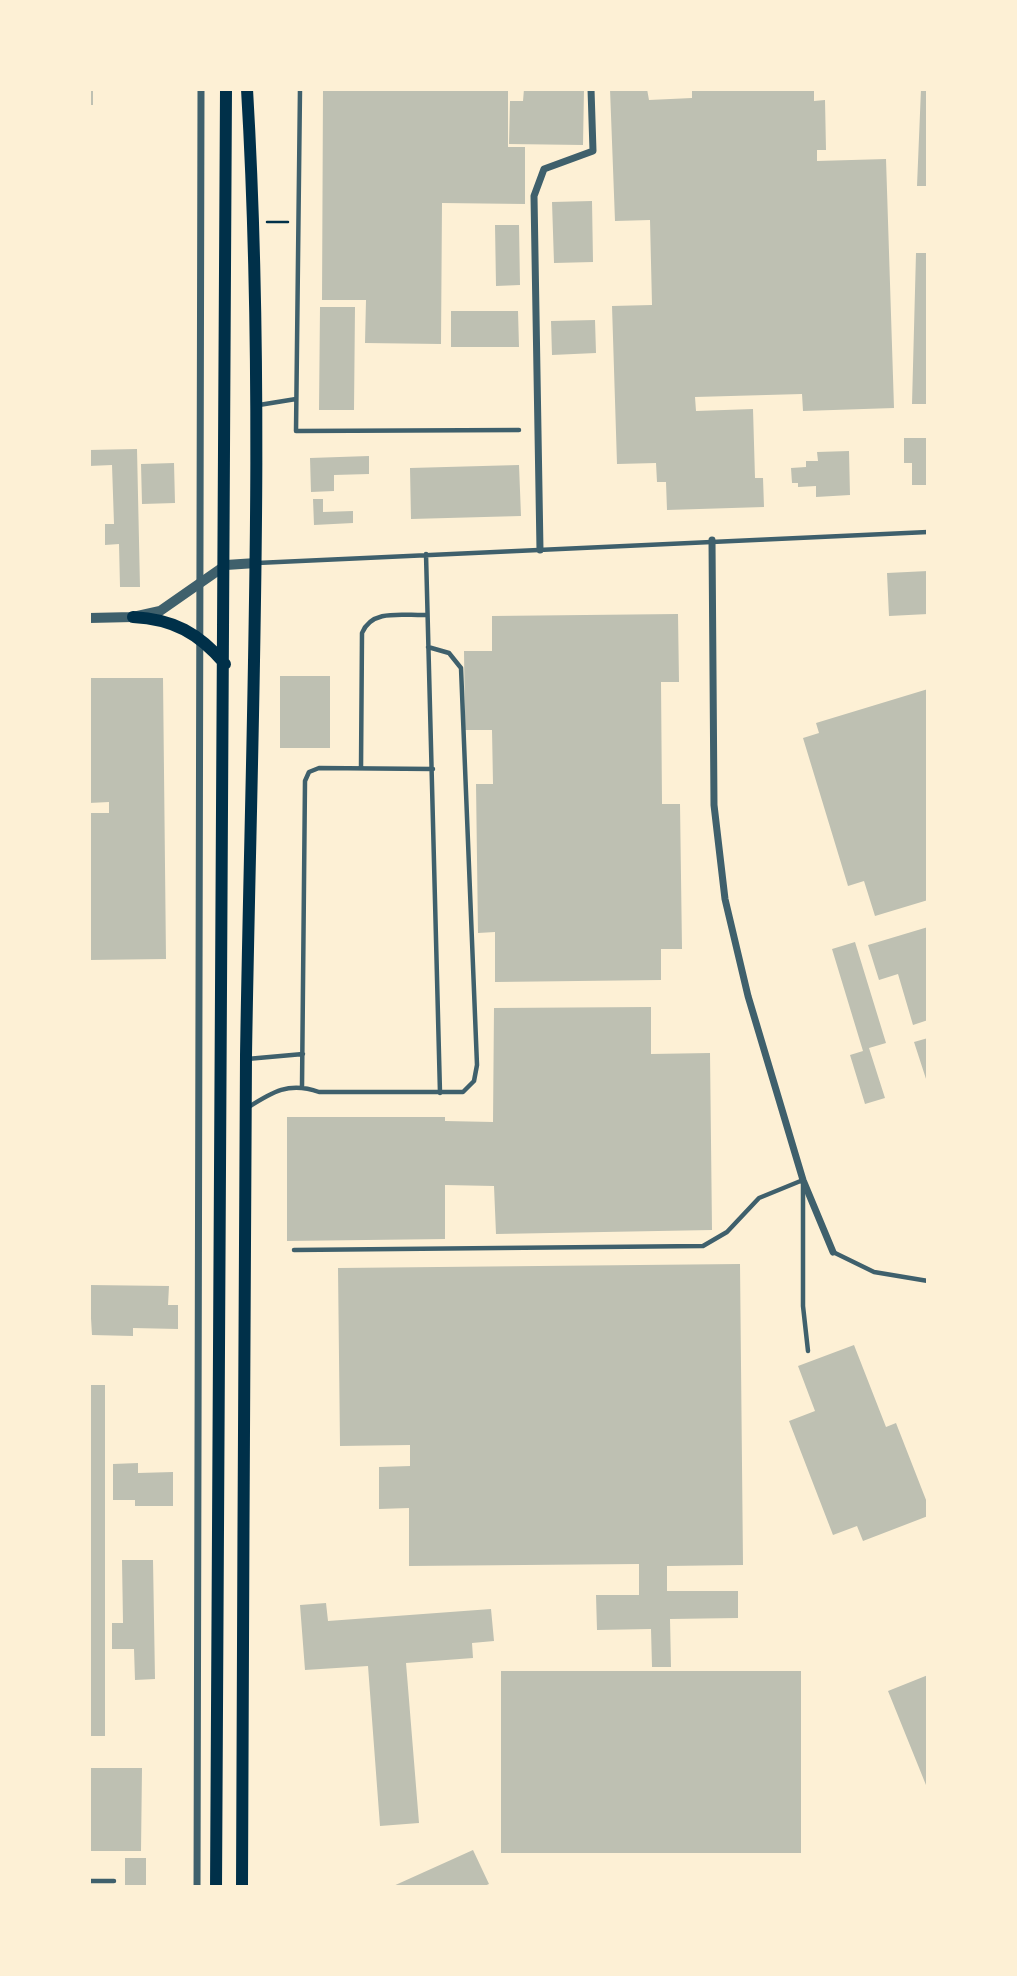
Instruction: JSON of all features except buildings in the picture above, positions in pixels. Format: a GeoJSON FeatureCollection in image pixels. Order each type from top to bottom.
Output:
{"type":"FeatureCollection","features":[{"type":"Feature","properties":{"kind":"main road"},"geometry":{"type":"LineString","coordinates":[[216,1887],[226,565],[226,89]]}},
{"type":"Feature","properties":{"kind":"main road"},"geometry":{"type":"LineString","coordinates":[[242,1887],[246,1059],[256,563],[253,223],[247,89]]}},
{"type":"Feature","properties":{"kind":"main road"},"geometry":{"type":"LineString","coordinates":[[133,617],[160,618],[175,623],[200,639],[225,664]]}},
{"type":"Feature","properties":{"kind":"street"},"geometry":{"type":"LineString","coordinates":[[197,1887],[201,89]]}},
{"type":"Feature","properties":{"kind":"street"},"geometry":{"type":"LineString","coordinates":[[540,550],[534,196],[544,170],[593,151],[592,89]]}},
{"type":"Feature","properties":{"kind":"street"},"geometry":{"type":"LineString","coordinates":[[712,540],[714,806],[725,899],[748,996],[803,1180],[833,1252]]}},
{"type":"Feature","properties":{"kind":"street"},"geometry":{"type":"LineString","coordinates":[[89,618],[133,617],[173,604],[226,565],[256,563]]}},
{"type":"Feature","properties":{"kind":"lane"},"geometry":{"type":"LineString","coordinates":[[300,89],[296,431],[519,430]]}},
{"type":"Feature","properties":{"kind":"lane"},"geometry":{"type":"LineString","coordinates":[[254,406],[296,399]]}},
{"type":"Feature","properties":{"kind":"lane"},"geometry":{"type":"LineString","coordinates":[[256,563],[928,532]]}},
{"type":"Feature","properties":{"kind":"lane"},"geometry":{"type":"LineString","coordinates":[[426,554],[440,1093]]}},
{"type":"Feature","properties":{"kind":"lane"},"geometry":{"type":"LineString","coordinates":[[361,768],[362,633],[366,622],[374,617],[428,615]]}},
{"type":"Feature","properties":{"kind":"lane"},"geometry":{"type":"LineString","coordinates":[[246,1109],[278,1088],[302,1086],[319,1092],[440,1093],[463,1092],[474,1081],[477,1065],[461,667],[449,653],[428,647]]}},
{"type":"Feature","properties":{"kind":"lane"},"geometry":{"type":"LineString","coordinates":[[302,1086],[305,781],[309,772],[318,768],[433,769]]}},
{"type":"Feature","properties":{"kind":"lane"},"geometry":{"type":"LineString","coordinates":[[246,1059],[303,1054]]}},
{"type":"Feature","properties":{"kind":"lane"},"geometry":{"type":"LineString","coordinates":[[294,1250],[704,1246],[727,1231],[758,1198],[803,1180],[803,1306],[808,1351]]}},
{"type":"Feature","properties":{"kind":"lane"},"geometry":{"type":"LineString","coordinates":[[833,1252],[874,1272],[928,1281]]}},
{"type":"Feature","properties":{"kind":"lane"},"geometry":{"type":"LineString","coordinates":[[89,1881],[114,1881]]}}]}
